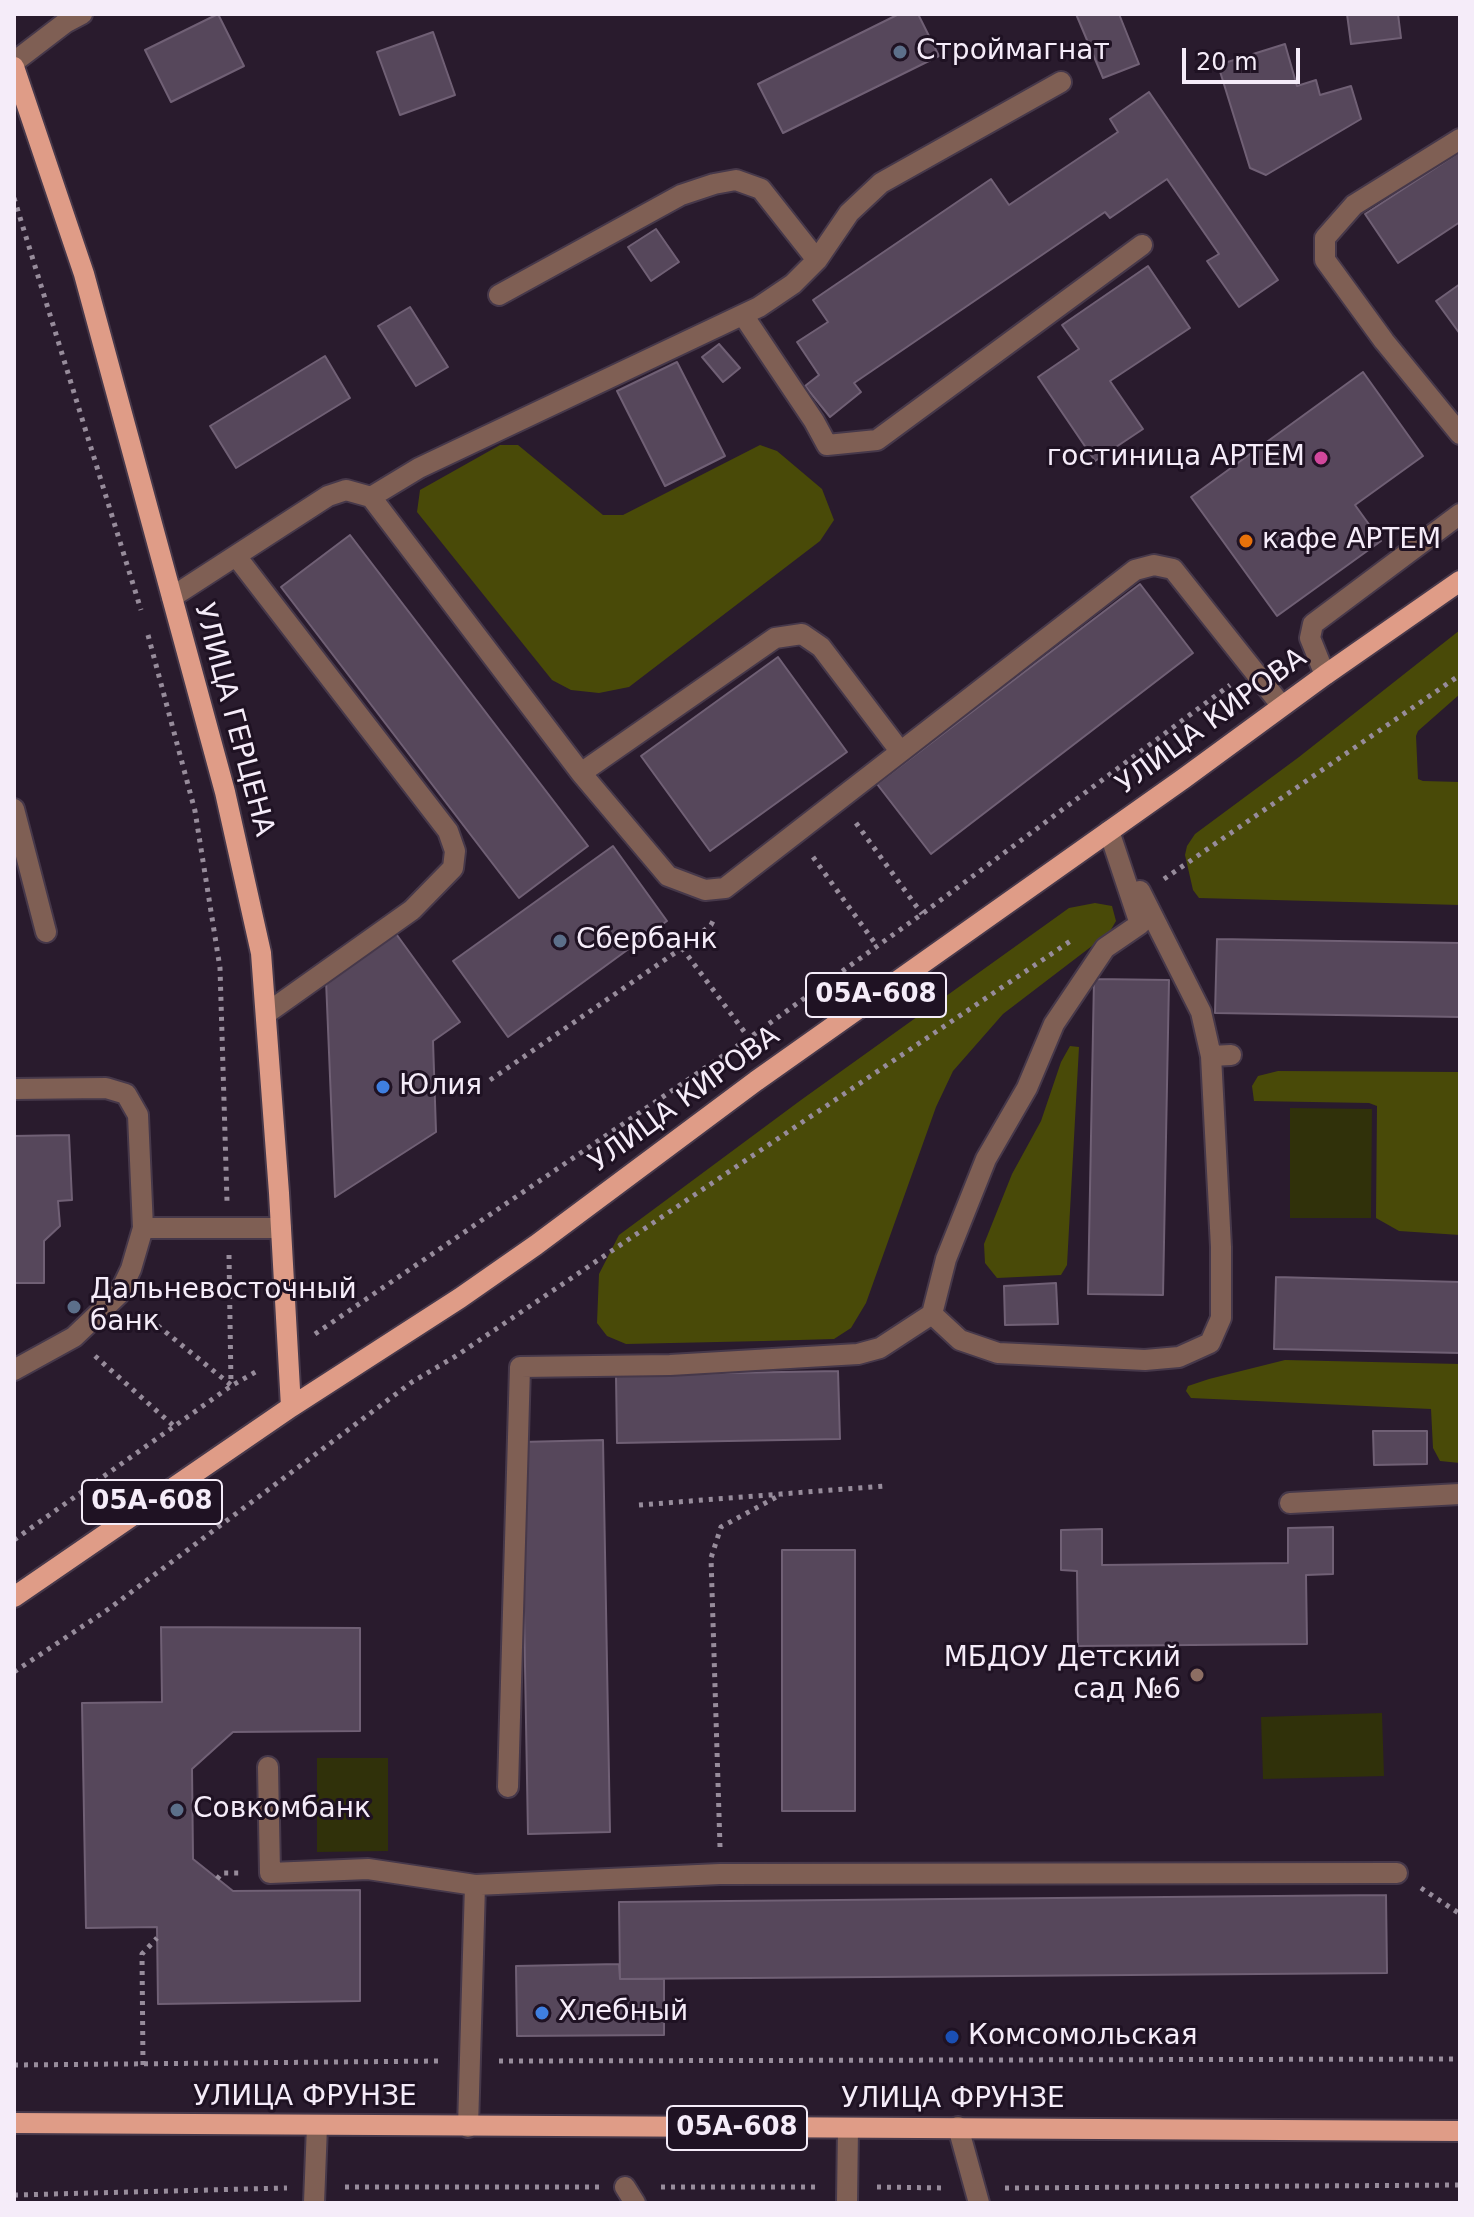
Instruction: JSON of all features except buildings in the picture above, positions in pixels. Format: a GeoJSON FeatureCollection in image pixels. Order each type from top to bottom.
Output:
{"type":"FeatureCollection","features":[{"type":"Feature","properties":{"kind":"main road","name":"УЛИЦА ГЕРЦЕНА"},"geometry":{"type":"LineString","coordinates":[[14,65],[84,274],[228,806],[261,953],[291,1407]]}},
{"type":"Feature","properties":{"kind":"main road","name":"УЛИЦА КИРОВА"},"geometry":{"type":"LineString","coordinates":[[14,1597],[291,1407],[536,1245],[756,1081],[1281,705],[1460,581]]}},
{"type":"Feature","properties":{"kind":"main road","name":"УЛИЦА ФРУНЗЕ"},"geometry":{"type":"LineString","coordinates":[[14,2123],[1460,2131]]}},
{"type":"Feature","properties":{"kind":"lane"},"geometry":{"type":"LineString","coordinates":[[14,65],[65,23],[82,14]]}},
{"type":"Feature","properties":{"kind":"lane"},"geometry":{"type":"LineString","coordinates":[[371,497],[419,468],[743,315],[793,284],[817,260],[849,213],[881,183],[1061,82]]}},
{"type":"Feature","properties":{"kind":"lane"},"geometry":{"type":"LineString","coordinates":[[1460,139],[1354,205],[1325,238],[1325,260],[1384,341],[1460,434]]}},
{"type":"Feature","properties":{"kind":"lane"},"geometry":{"type":"LineString","coordinates":[[499,295],[681,195],[736,180],[761,189],[817,260]]}},
{"type":"Feature","properties":{"kind":"lane"},"geometry":{"type":"LineString","coordinates":[[743,315],[827,445],[877,440],[1142,245]]}},
{"type":"Feature","properties":{"kind":"lane"},"geometry":{"type":"LineString","coordinates":[[172,597],[328,496],[346,490],[371,497],[581,773],[668,876],[705,890],[725,888],[1135,570],[1154,565],[1173,569],[1281,705]]}},
{"type":"Feature","properties":{"kind":"lane"},"geometry":{"type":"LineString","coordinates":[[1325,675],[1310,638],[1313,624],[1460,514]]}},
{"type":"Feature","properties":{"kind":"lane"},"geometry":{"type":"LineString","coordinates":[[236,556],[448,831],[455,851],[453,868],[412,910],[267,1013]]}},
{"type":"Feature","properties":{"kind":"lane"},"geometry":{"type":"LineString","coordinates":[[581,773],[775,638],[802,634],[821,647],[900,751]]}},
{"type":"Feature","properties":{"kind":"lane"},"geometry":{"type":"LineString","coordinates":[[14,809],[46,932]]}},
{"type":"Feature","properties":{"kind":"lane"},"geometry":{"type":"LineString","coordinates":[[932,1314],[960,1340],[998,1353],[1145,1360],[1179,1357],[1210,1343],[1221,1318],[1221,1056],[1109,831]]}},
{"type":"Feature","properties":{"kind":"lane"},"geometry":{"type":"LineString","coordinates":[[508,1787],[520,1367],[670,1365],[858,1354],[880,1348],[932,1314],[946,1259],[986,1159],[1027,1088],[1054,1024],[1105,948],[1140,924],[1109,831]]}},
{"type":"Feature","properties":{"kind":"lane"},"geometry":{"type":"LineString","coordinates":[[14,1089],[106,1088],[126,1094],[138,1115],[143,1228],[131,1269],[119,1294],[74,1337],[14,1370]]}},
{"type":"Feature","properties":{"kind":"lane"},"geometry":{"type":"LineString","coordinates":[[143,1228],[281,1228]]}},
{"type":"Feature","properties":{"kind":"lane"},"geometry":{"type":"LineString","coordinates":[[1290,1503],[1460,1494]]}},
{"type":"Feature","properties":{"kind":"lane"},"geometry":{"type":"LineString","coordinates":[[268,1767],[270,1873],[368,1869],[475,1885],[720,1874],[1397,1873]]}},
{"type":"Feature","properties":{"kind":"lane"},"geometry":{"type":"LineString","coordinates":[[468,2127],[475,1885]]}},
{"type":"Feature","properties":{"kind":"lane"},"geometry":{"type":"LineString","coordinates":[[314,2195],[317,2126]]}},
{"type":"Feature","properties":{"kind":"lane"},"geometry":{"type":"LineString","coordinates":[[958,2127],[976,2196]]}},
{"type":"Feature","properties":{"kind":"lane"},"geometry":{"type":"LineString","coordinates":[[848,2128],[848,2195]]}},
{"type":"Feature","properties":{"kind":"path"},"geometry":{"type":"LineString","coordinates":[[14,198],[140,607],[195,811],[220,968],[231,1386]]}},
{"type":"Feature","properties":{"kind":"path"},"geometry":{"type":"LineString","coordinates":[[287,1354],[749,1038],[922,914],[1253,667]]}},
{"type":"Feature","properties":{"kind":"path"},"geometry":{"type":"LineString","coordinates":[[1161,880],[1460,675]]}},
{"type":"Feature","properties":{"kind":"path"},"geometry":{"type":"LineString","coordinates":[[838,800],[922,914]]}},
{"type":"Feature","properties":{"kind":"path"},"geometry":{"type":"LineString","coordinates":[[797,833],[877,946]]}},
{"type":"Feature","properties":{"kind":"path"},"geometry":{"type":"LineString","coordinates":[[490,1080],[711,925],[725,888]]}},
{"type":"Feature","properties":{"kind":"path"},"geometry":{"type":"LineString","coordinates":[[14,1672],[110,1608],[412,1382],[456,1356],[1082,934]]}},
{"type":"Feature","properties":{"kind":"path"},"geometry":{"type":"LineString","coordinates":[[682,948],[749,1038]]}},
{"type":"Feature","properties":{"kind":"path"},"geometry":{"type":"LineString","coordinates":[[119,1294],[231,1386]]}},
{"type":"Feature","properties":{"kind":"path"},"geometry":{"type":"LineString","coordinates":[[74,1337],[176,1428]]}},
{"type":"Feature","properties":{"kind":"path"},"geometry":{"type":"LineString","coordinates":[[14,1540],[176,1428],[231,1386]]}},
{"type":"Feature","properties":{"kind":"path"},"geometry":{"type":"LineString","coordinates":[[639,1505],[884,1486]]}},
{"type":"Feature","properties":{"kind":"path"},"geometry":{"type":"LineString","coordinates":[[720,1874],[711,1558],[721,1527],[782,1494]]}},
{"type":"Feature","properties":{"kind":"path"},"geometry":{"type":"LineString","coordinates":[[1397,1873],[1460,1914]]}},
{"type":"Feature","properties":{"kind":"path"},"geometry":{"type":"LineString","coordinates":[[143,2065],[142,1954],[157,1938]]}},
{"type":"Feature","properties":{"kind":"path"},"geometry":{"type":"LineString","coordinates":[[14,2065],[1460,2059]]}},
{"type":"Feature","properties":{"kind":"path"},"geometry":{"type":"LineString","coordinates":[[14,2195],[976,2196],[1460,2185]]}},
{"type":"Feature","properties":{"kind":"shaded area"},"geometry":{"type":"Polygon","coordinates":[[[500,445],[518,445],[603,515],[623,515],[760,445],[777,451],[822,489],[834,520],[820,541],[629,687],[599,693],[571,690],[552,680],[417,512],[420,490],[500,445]]]}},
{"type":"Feature","properties":{"kind":"shaded area"},"geometry":{"type":"Polygon","coordinates":[[[1460,630],[1460,694],[1416,736],[1418,779],[1460,782],[1460,905],[1199,898],[1193,890],[1185,855],[1195,834],[1299,757],[1460,630]]]}},
{"type":"Feature","properties":{"kind":"shaded area"},"geometry":{"type":"Polygon","coordinates":[[[1095,903],[1112,906],[1116,921],[1109,933],[1003,1014],[953,1071],[936,1107],[866,1303],[851,1328],[834,1339],[626,1344],[607,1336],[597,1323],[599,1274],[619,1235],[1069,908],[1095,903]]]}},
{"type":"Feature","properties":{"kind":"shaded area"},"geometry":{"type":"Polygon","coordinates":[[[1070,1046],[1079,1047],[1067,1265],[1061,1275],[997,1278],[985,1263],[984,1244],[1012,1174],[1041,1121],[1061,1062],[1070,1046]]]}},
{"type":"Feature","properties":{"kind":"shaded area"},"geometry":{"type":"Polygon","coordinates":[[[1278,1071],[1460,1072],[1460,1235],[1399,1231],[1376,1218],[1377,1106],[1369,1103],[1254,1101],[1252,1086],[1258,1076],[1278,1071]]]}},
{"type":"Feature","properties":{"kind":"shaded area"},"geometry":{"type":"Polygon","coordinates":[[[1290,1108],[1372,1109],[1371,1218],[1290,1218],[1290,1108]]]}},
{"type":"Feature","properties":{"kind":"shaded area"},"geometry":{"type":"Polygon","coordinates":[[[1285,1360],[1460,1364],[1460,1463],[1440,1461],[1433,1448],[1431,1409],[1191,1398],[1186,1391],[1188,1386],[1209,1379],[1285,1360]]]}},
{"type":"Feature","properties":{"kind":"shaded area"},"geometry":{"type":"Polygon","coordinates":[[[1382,1713],[1384,1776],[1263,1779],[1261,1717],[1382,1713]]]}},
{"type":"Feature","properties":{"kind":"shaded area"},"geometry":{"type":"Polygon","coordinates":[[[317,1758],[388,1758],[388,1851],[317,1852],[317,1758]]]}},
{"type":"Feature","properties":{"kind":"place","name":"Строймагнат"},"geometry":{"type":"Point","coordinates":[900,52]}},
{"type":"Feature","properties":{"kind":"place","name":"гостиница АРТЕМ"},"geometry":{"type":"Point","coordinates":[1321,458]}},
{"type":"Feature","properties":{"kind":"place","name":"кафе АРТЕМ"},"geometry":{"type":"Point","coordinates":[1246,541]}},
{"type":"Feature","properties":{"kind":"place","name":"Сбербанк"},"geometry":{"type":"Point","coordinates":[560,941]}},
{"type":"Feature","properties":{"kind":"place","name":"Юлия"},"geometry":{"type":"Point","coordinates":[383,1087]}},
{"type":"Feature","properties":{"kind":"place","name":"Дальневосточный банк"},"geometry":{"type":"Point","coordinates":[74,1307]}},
{"type":"Feature","properties":{"kind":"place","name":"МБДОУ Детский сад №6"},"geometry":{"type":"Point","coordinates":[1197,1675]}},
{"type":"Feature","properties":{"kind":"place","name":"Совкомбанк"},"geometry":{"type":"Point","coordinates":[177,1810]}},
{"type":"Feature","properties":{"kind":"place","name":"Хлебный"},"geometry":{"type":"Point","coordinates":[542,2013]}},
{"type":"Feature","properties":{"kind":"place","name":"Комсомольская"},"geometry":{"type":"Point","coordinates":[952,2037]}}]}
